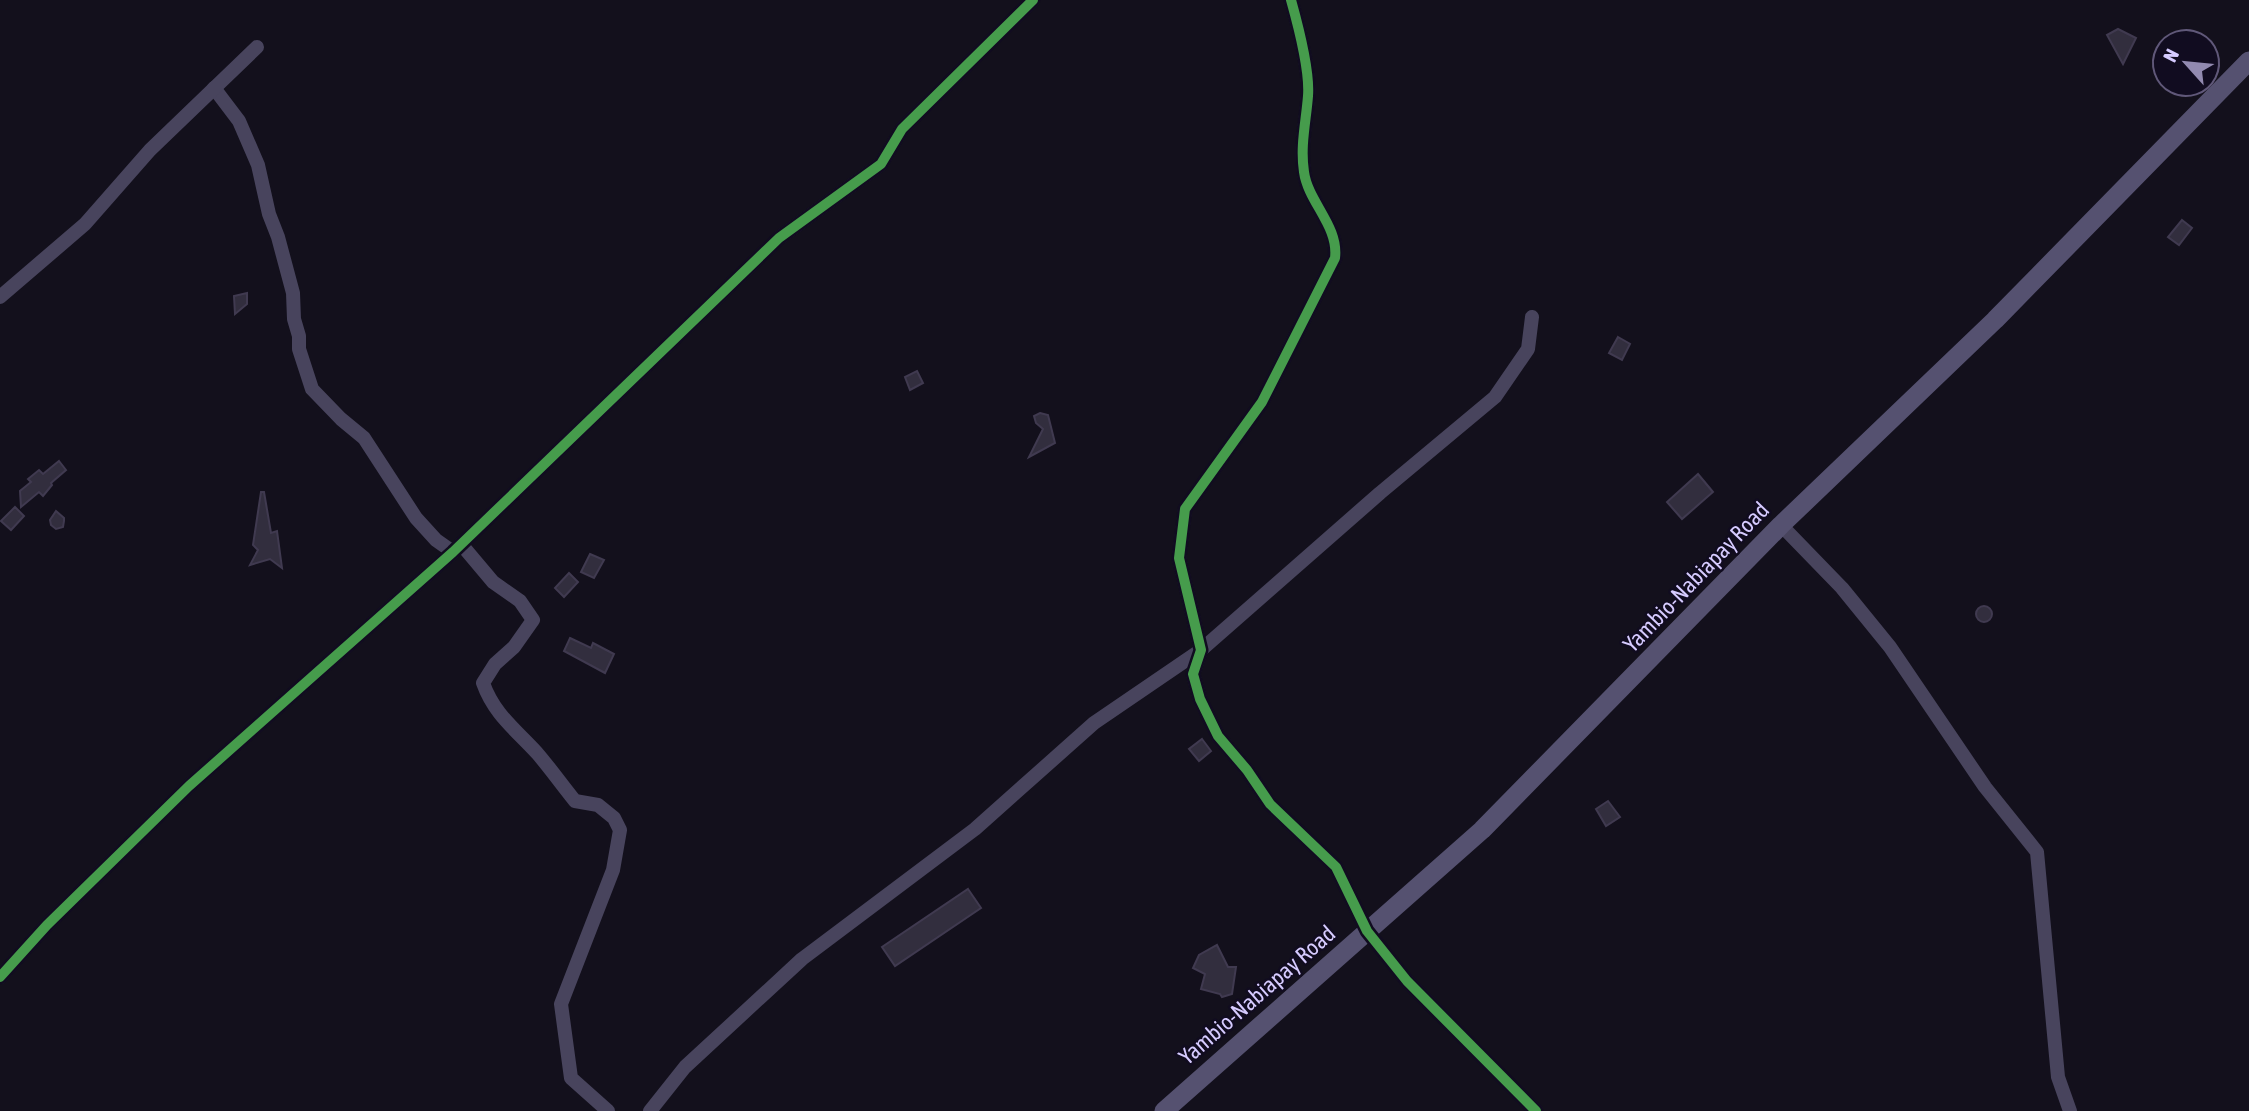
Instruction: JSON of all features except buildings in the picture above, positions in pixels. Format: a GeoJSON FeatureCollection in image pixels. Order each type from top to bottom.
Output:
{"type":"FeatureCollection","features":[{"type":"Feature","properties":{"kind":"main road","name":"Yambio-Nabiapay Road"},"geometry":{"type":"LineString","coordinates":[[1164,1111],[1482,830],[1781,525],[1995,320],[2249,61]]}},
{"type":"Feature","properties":{"kind":"street"},"geometry":{"type":"LineString","coordinates":[[0,977],[47,925],[189,786],[457,548],[779,238],[881,164],[902,129],[1033,0]]}},
{"type":"Feature","properties":{"kind":"street"},"geometry":{"type":"LineString","coordinates":[[1291,0],[1299,29],[1308,94],[1302,140],[1304,175],[1336,245],[1335,258],[1262,402],[1185,509],[1179,558],[1201,650],[1193,674],[1200,699],[1218,736],[1247,769],[1270,804],[1336,867],[1367,931],[1407,981],[1536,1111]]}},
{"type":"Feature","properties":{"kind":"street"},"geometry":{"type":"LineString","coordinates":[[0,297],[85,224],[150,150],[257,47]]}},
{"type":"Feature","properties":{"kind":"street"},"geometry":{"type":"LineString","coordinates":[[214,88],[239,121],[258,165],[269,214],[293,293],[299,349],[312,389],[364,438],[416,518],[436,540],[457,548],[493,582],[520,601],[533,620],[513,647],[495,664],[483,683],[488,697],[506,723],[537,753],[575,801],[598,805],[614,818],[620,830],[613,870],[561,1004],[571,1078],[608,1111]]}},
{"type":"Feature","properties":{"kind":"street"},"geometry":{"type":"LineString","coordinates":[[650,1111],[685,1067],[802,959],[975,829],[1094,723],[1201,650],[1380,493],[1495,397],[1528,349],[1532,317]]}},
{"type":"Feature","properties":{"kind":"street"},"geometry":{"type":"LineString","coordinates":[[1781,525],[1842,588],[1890,647],[1985,787],[2037,852],[2058,1077],[2070,1111]]}},
{"type":"Feature","properties":{"kind":"cycle path"},"geometry":{"type":"LineString","coordinates":[[0,977],[47,925],[189,786],[453,552],[779,238],[881,164],[902,129],[1033,0]]}},
{"type":"Feature","properties":{"kind":"cycle path"},"geometry":{"type":"LineString","coordinates":[[1291,0],[1303,48],[1308,86],[1303,143],[1304,172],[1311,194],[1332,235],[1335,258],[1262,402],[1185,509],[1179,558],[1201,650],[1193,674],[1200,699],[1218,736],[1247,770],[1270,804],[1336,867],[1367,931],[1407,981],[1536,1111]]}}]}
